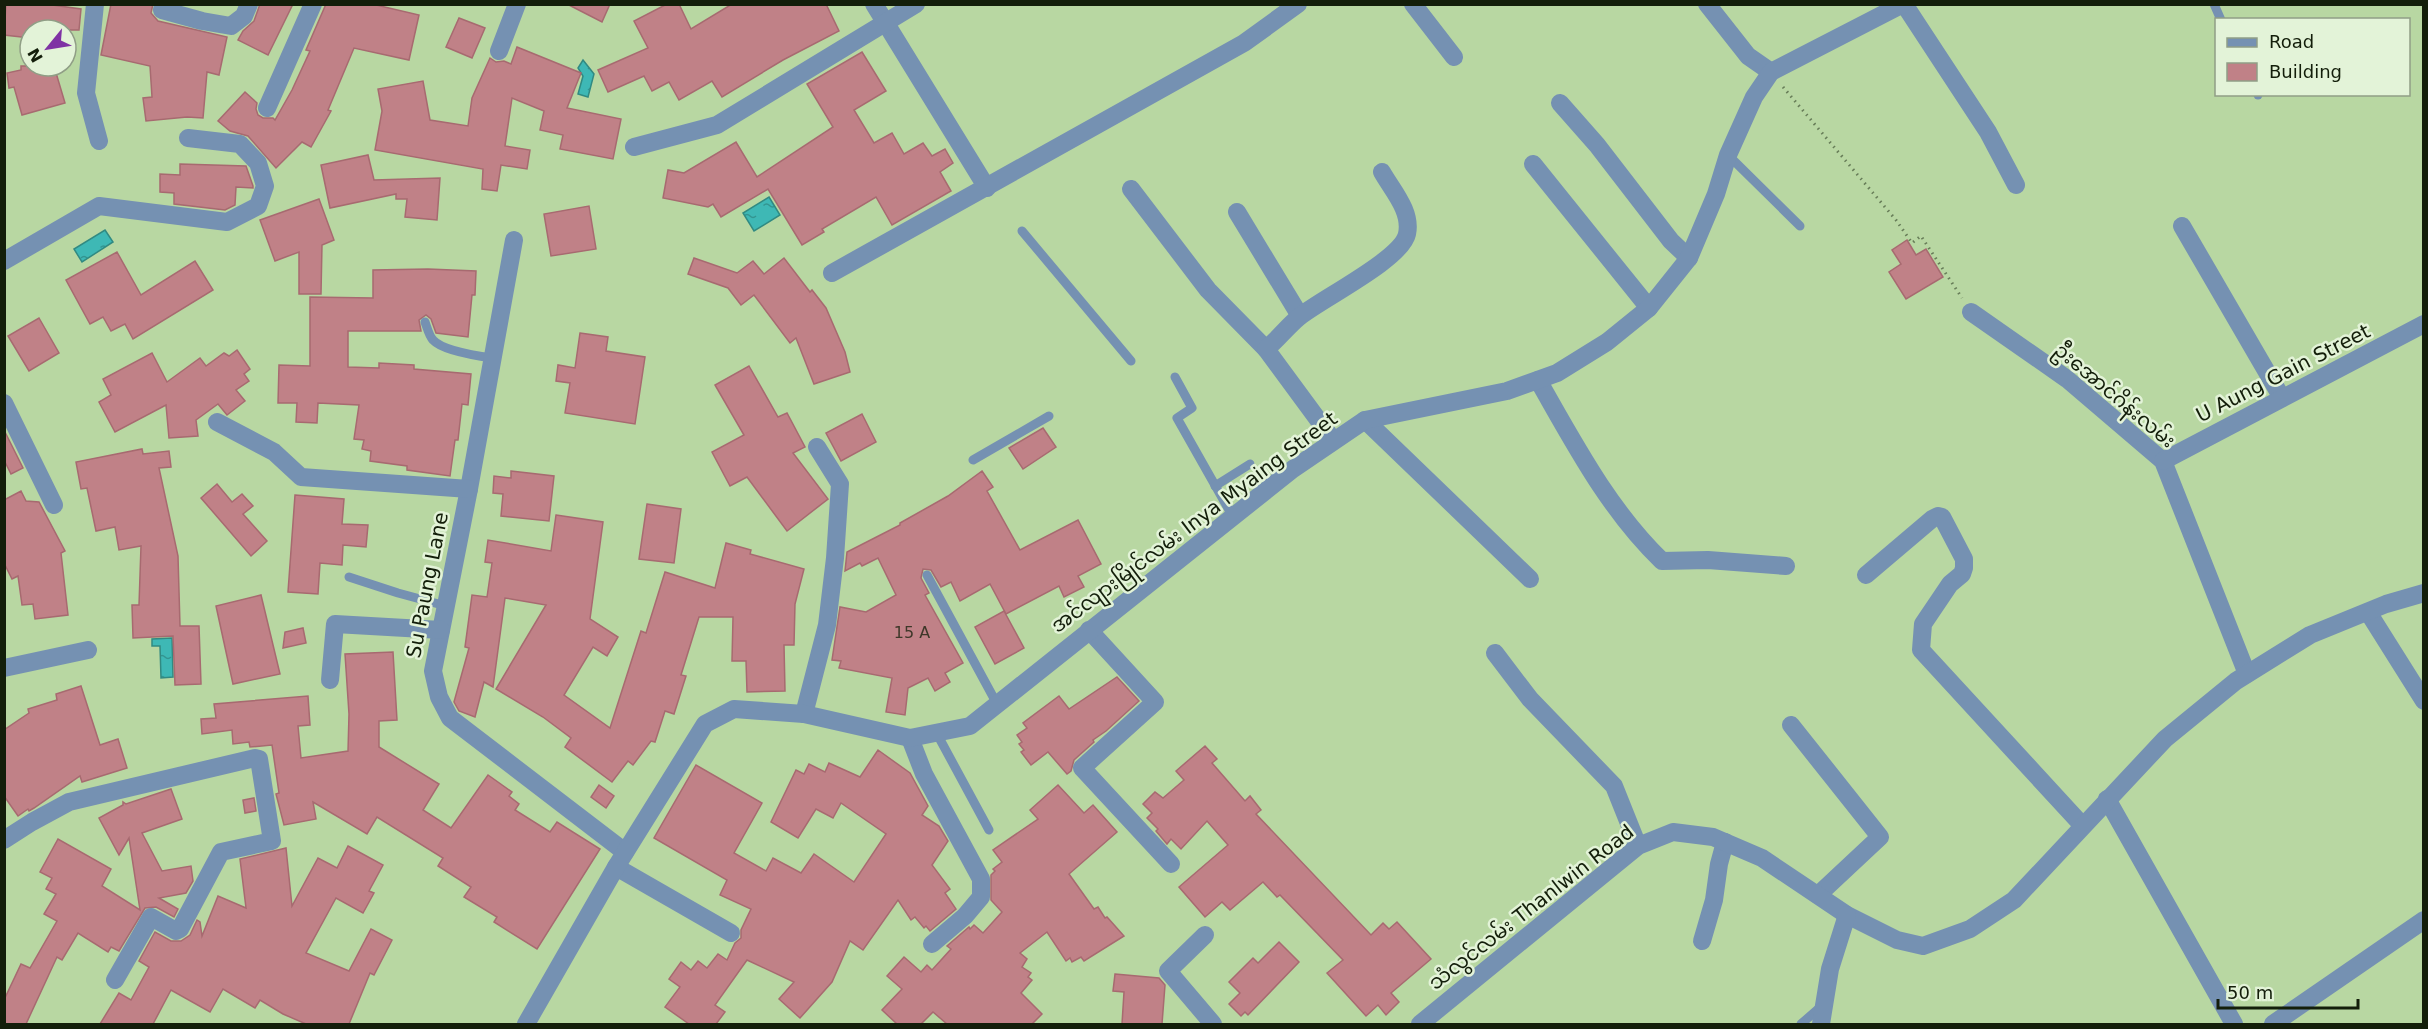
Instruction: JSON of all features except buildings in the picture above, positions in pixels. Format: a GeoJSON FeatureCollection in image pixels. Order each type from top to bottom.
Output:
{"type":"FeatureCollection","features":[{"type":"Feature","properties":{"kind":"street"},"geometry":{"type":"LineString","coordinates":[[95,4],[86,93],[99,141]]}},
{"type":"Feature","properties":{"kind":"street"},"geometry":{"type":"LineString","coordinates":[[162,10],[231,26],[244,16],[249,4]]}},
{"type":"Feature","properties":{"kind":"street"},"geometry":{"type":"LineString","coordinates":[[267,108],[314,4]]}},
{"type":"Feature","properties":{"kind":"street"},"geometry":{"type":"LineString","coordinates":[[499,51],[517,4]]}},
{"type":"Feature","properties":{"kind":"street"},"geometry":{"type":"LineString","coordinates":[[874,4],[987,188]]}},
{"type":"Feature","properties":{"kind":"street"},"geometry":{"type":"LineString","coordinates":[[634,147],[717,125],[916,4]]}},
{"type":"Feature","properties":{"kind":"street"},"geometry":{"type":"LineString","coordinates":[[832,273],[1244,42],[1298,4]]}},
{"type":"Feature","properties":{"kind":"street"},"geometry":{"type":"LineString","coordinates":[[1413,4],[1454,57]]}},
{"type":"Feature","properties":{"kind":"street"},"geometry":{"type":"LineString","coordinates":[[1707,4],[1748,56],[1771,72]]}},
{"type":"Feature","properties":{"kind":"street"},"geometry":{"type":"LineString","coordinates":[[1904,4],[1988,132],[2016,185]]}},
{"type":"Feature","properties":{"kind":"street","name":"အင်လျားမြိုင်လမ်း Inya Myaing Street"},"geometry":{"type":"LineString","coordinates":[[526,1024],[620,860],[705,724],[734,709],[804,714],[910,738],[970,726],[1233,517],[1333,440],[1365,420],[1507,391],[1557,373],[1607,342],[1649,308],[1689,258],[1716,194],[1728,155],[1754,97],[1771,72],[1904,4]]}},
{"type":"Feature","properties":{"kind":"street"},"geometry":{"type":"LineString","coordinates":[[1560,103],[1597,145],[1671,241],[1689,258]]}},
{"type":"Feature","properties":{"kind":"street"},"geometry":{"type":"LineString","coordinates":[[4,261],[99,206],[227,222],[258,206],[265,186],[258,163],[240,144],[188,138]]}},
{"type":"Feature","properties":{"kind":"street"},"geometry":{"type":"LineString","coordinates":[[1533,164],[1649,308]]}},
{"type":"Feature","properties":{"kind":"street"},"geometry":{"type":"LineString","coordinates":[[1266,349],[1300,316],[1376,266],[1399,248],[1407,235],[1407,214],[1382,172]]}},
{"type":"Feature","properties":{"kind":"street"},"geometry":{"type":"LineString","coordinates":[[1131,189],[1208,290],[1266,349],[1333,440]]}},
{"type":"Feature","properties":{"kind":"street"},"geometry":{"type":"LineString","coordinates":[[1237,212],[1300,316]]}},
{"type":"Feature","properties":{"kind":"street"},"geometry":{"type":"LineString","coordinates":[[2182,226],[2282,398]]}},
{"type":"Feature","properties":{"kind":"street","name":"Su Paung Lane"},"geometry":{"type":"LineString","coordinates":[[514,240],[470,489],[433,671],[439,698],[450,718],[620,860],[731,933]]}},
{"type":"Feature","properties":{"kind":"street","name":"ဦးအောင်ဂိန်းလမ်း"},"geometry":{"type":"LineString","coordinates":[[1971,312],[2067,379],[2163,461],[2247,674]]}},
{"type":"Feature","properties":{"kind":"street","name":"U Aung Gain Street"},"geometry":{"type":"LineString","coordinates":[[2163,461],[2424,324]]}},
{"type":"Feature","properties":{"kind":"street"},"geometry":{"type":"LineString","coordinates":[[1538,380],[1582,457],[1638,537],[1662,561],[1708,560],[1786,566]]}},
{"type":"Feature","properties":{"kind":"street"},"geometry":{"type":"LineString","coordinates":[[4,403],[54,505]]}},
{"type":"Feature","properties":{"kind":"street"},"geometry":{"type":"LineString","coordinates":[[1365,420],[1530,579]]}},
{"type":"Feature","properties":{"kind":"street"},"geometry":{"type":"LineString","coordinates":[[217,422],[274,452],[301,477],[470,489]]}},
{"type":"Feature","properties":{"kind":"street"},"geometry":{"type":"LineString","coordinates":[[804,714],[827,625],[835,558],[840,484],[817,447]]}},
{"type":"Feature","properties":{"kind":"street"},"geometry":{"type":"LineString","coordinates":[[1866,575],[1932,519],[1942,517],[1964,559],[1964,568],[1950,584],[1923,624],[1921,650],[2082,825]]}},
{"type":"Feature","properties":{"kind":"street","name":"သံလွင်လမ်း Thanlwin Road"},"geometry":{"type":"LineString","coordinates":[[1420,1024],[1638,846],[1673,832],[1713,837],[1762,858],[1847,915],[1897,940],[1923,946],[1970,929],[2014,900],[2165,739],[2247,674],[2310,635],[2424,593]]}},
{"type":"Feature","properties":{"kind":"street"},"geometry":{"type":"LineString","coordinates":[[2368,612],[2424,701]]}},
{"type":"Feature","properties":{"kind":"street"},"geometry":{"type":"LineString","coordinates":[[330,680],[334,624],[441,630]]}},
{"type":"Feature","properties":{"kind":"street"},"geometry":{"type":"LineString","coordinates":[[1089,630],[1155,702],[1082,768],[1171,864]]}},
{"type":"Feature","properties":{"kind":"street"},"geometry":{"type":"LineString","coordinates":[[4,668],[88,650]]}},
{"type":"Feature","properties":{"kind":"street"},"geometry":{"type":"LineString","coordinates":[[1495,653],[1530,699],[1614,786],[1638,846]]}},
{"type":"Feature","properties":{"kind":"street"},"geometry":{"type":"LineString","coordinates":[[1791,725],[1880,837],[1818,895]]}},
{"type":"Feature","properties":{"kind":"street"},"geometry":{"type":"LineString","coordinates":[[910,738],[924,774],[981,879],[981,897],[965,916],[932,944]]}},
{"type":"Feature","properties":{"kind":"street"},"geometry":{"type":"LineString","coordinates":[[4,840],[69,802],[255,758],[259,759],[272,840],[221,852],[180,929],[176,931],[151,917],[115,980]]}},
{"type":"Feature","properties":{"kind":"street"},"geometry":{"type":"LineString","coordinates":[[2107,799],[2234,1024]]}},
{"type":"Feature","properties":{"kind":"street"},"geometry":{"type":"LineString","coordinates":[[1702,941],[1714,900],[1725,842]]}},
{"type":"Feature","properties":{"kind":"street"},"geometry":{"type":"LineString","coordinates":[[1821,1024],[1830,969],[1847,915]]}},
{"type":"Feature","properties":{"kind":"street"},"geometry":{"type":"LineString","coordinates":[[2273,1024],[2424,920]]}},
{"type":"Feature","properties":{"kind":"street"},"geometry":{"type":"LineString","coordinates":[[1205,935],[1168,971],[1213,1024]]}},
{"type":"Feature","properties":{"kind":"lane"},"geometry":{"type":"LineString","coordinates":[[2214,4],[2220,18]]}},
{"type":"Feature","properties":{"kind":"lane"},"geometry":{"type":"LineString","coordinates":[[1728,155],[1800,226]]}},
{"type":"Feature","properties":{"kind":"lane"},"geometry":{"type":"LineString","coordinates":[[1022,231],[1131,361]]}},
{"type":"Feature","properties":{"kind":"lane"},"geometry":{"type":"LineString","coordinates":[[425,322],[432,340],[476,356],[493,358]]}},
{"type":"Feature","properties":{"kind":"lane"},"geometry":{"type":"LineString","coordinates":[[1174,377],[1192,408],[1177,418],[1233,517]]}},
{"type":"Feature","properties":{"kind":"lane"},"geometry":{"type":"LineString","coordinates":[[973,460],[1049,416]]}},
{"type":"Feature","properties":{"kind":"lane"},"geometry":{"type":"LineString","coordinates":[[1215,486],[1250,464]]}},
{"type":"Feature","properties":{"kind":"lane"},"geometry":{"type":"LineString","coordinates":[[927,576],[997,704]]}},
{"type":"Feature","properties":{"kind":"lane"},"geometry":{"type":"LineString","coordinates":[[350,577],[446,606]]}},
{"type":"Feature","properties":{"kind":"lane"},"geometry":{"type":"LineString","coordinates":[[936,732],[989,830]]}},
{"type":"Feature","properties":{"kind":"lane"},"geometry":{"type":"LineString","coordinates":[[1801,1024],[1825,1004]]}},
{"type":"Feature","properties":{"kind":"path"},"geometry":{"type":"LineString","coordinates":[[1771,72],[1896,220],[1912,243],[1921,236],[1971,312]]}},
{"type":"Feature","properties":{"kind":"water"},"geometry":{"type":"Polygon","coordinates":[[[583,60],[594,74],[588,97],[578,94],[583,76],[578,68],[583,60]]]}},
{"type":"Feature","properties":{"kind":"water"},"geometry":{"type":"Polygon","coordinates":[[[769,197],[780,215],[754,231],[743,213],[769,197]]]}},
{"type":"Feature","properties":{"kind":"water"},"geometry":{"type":"Polygon","coordinates":[[[105,230],[113,242],[82,262],[74,249],[105,230]]]}},
{"type":"Feature","properties":{"kind":"water"},"geometry":{"type":"Polygon","coordinates":[[[172,638],[173,677],[161,678],[160,646],[152,646],[152,639],[172,638]]]}}]}
